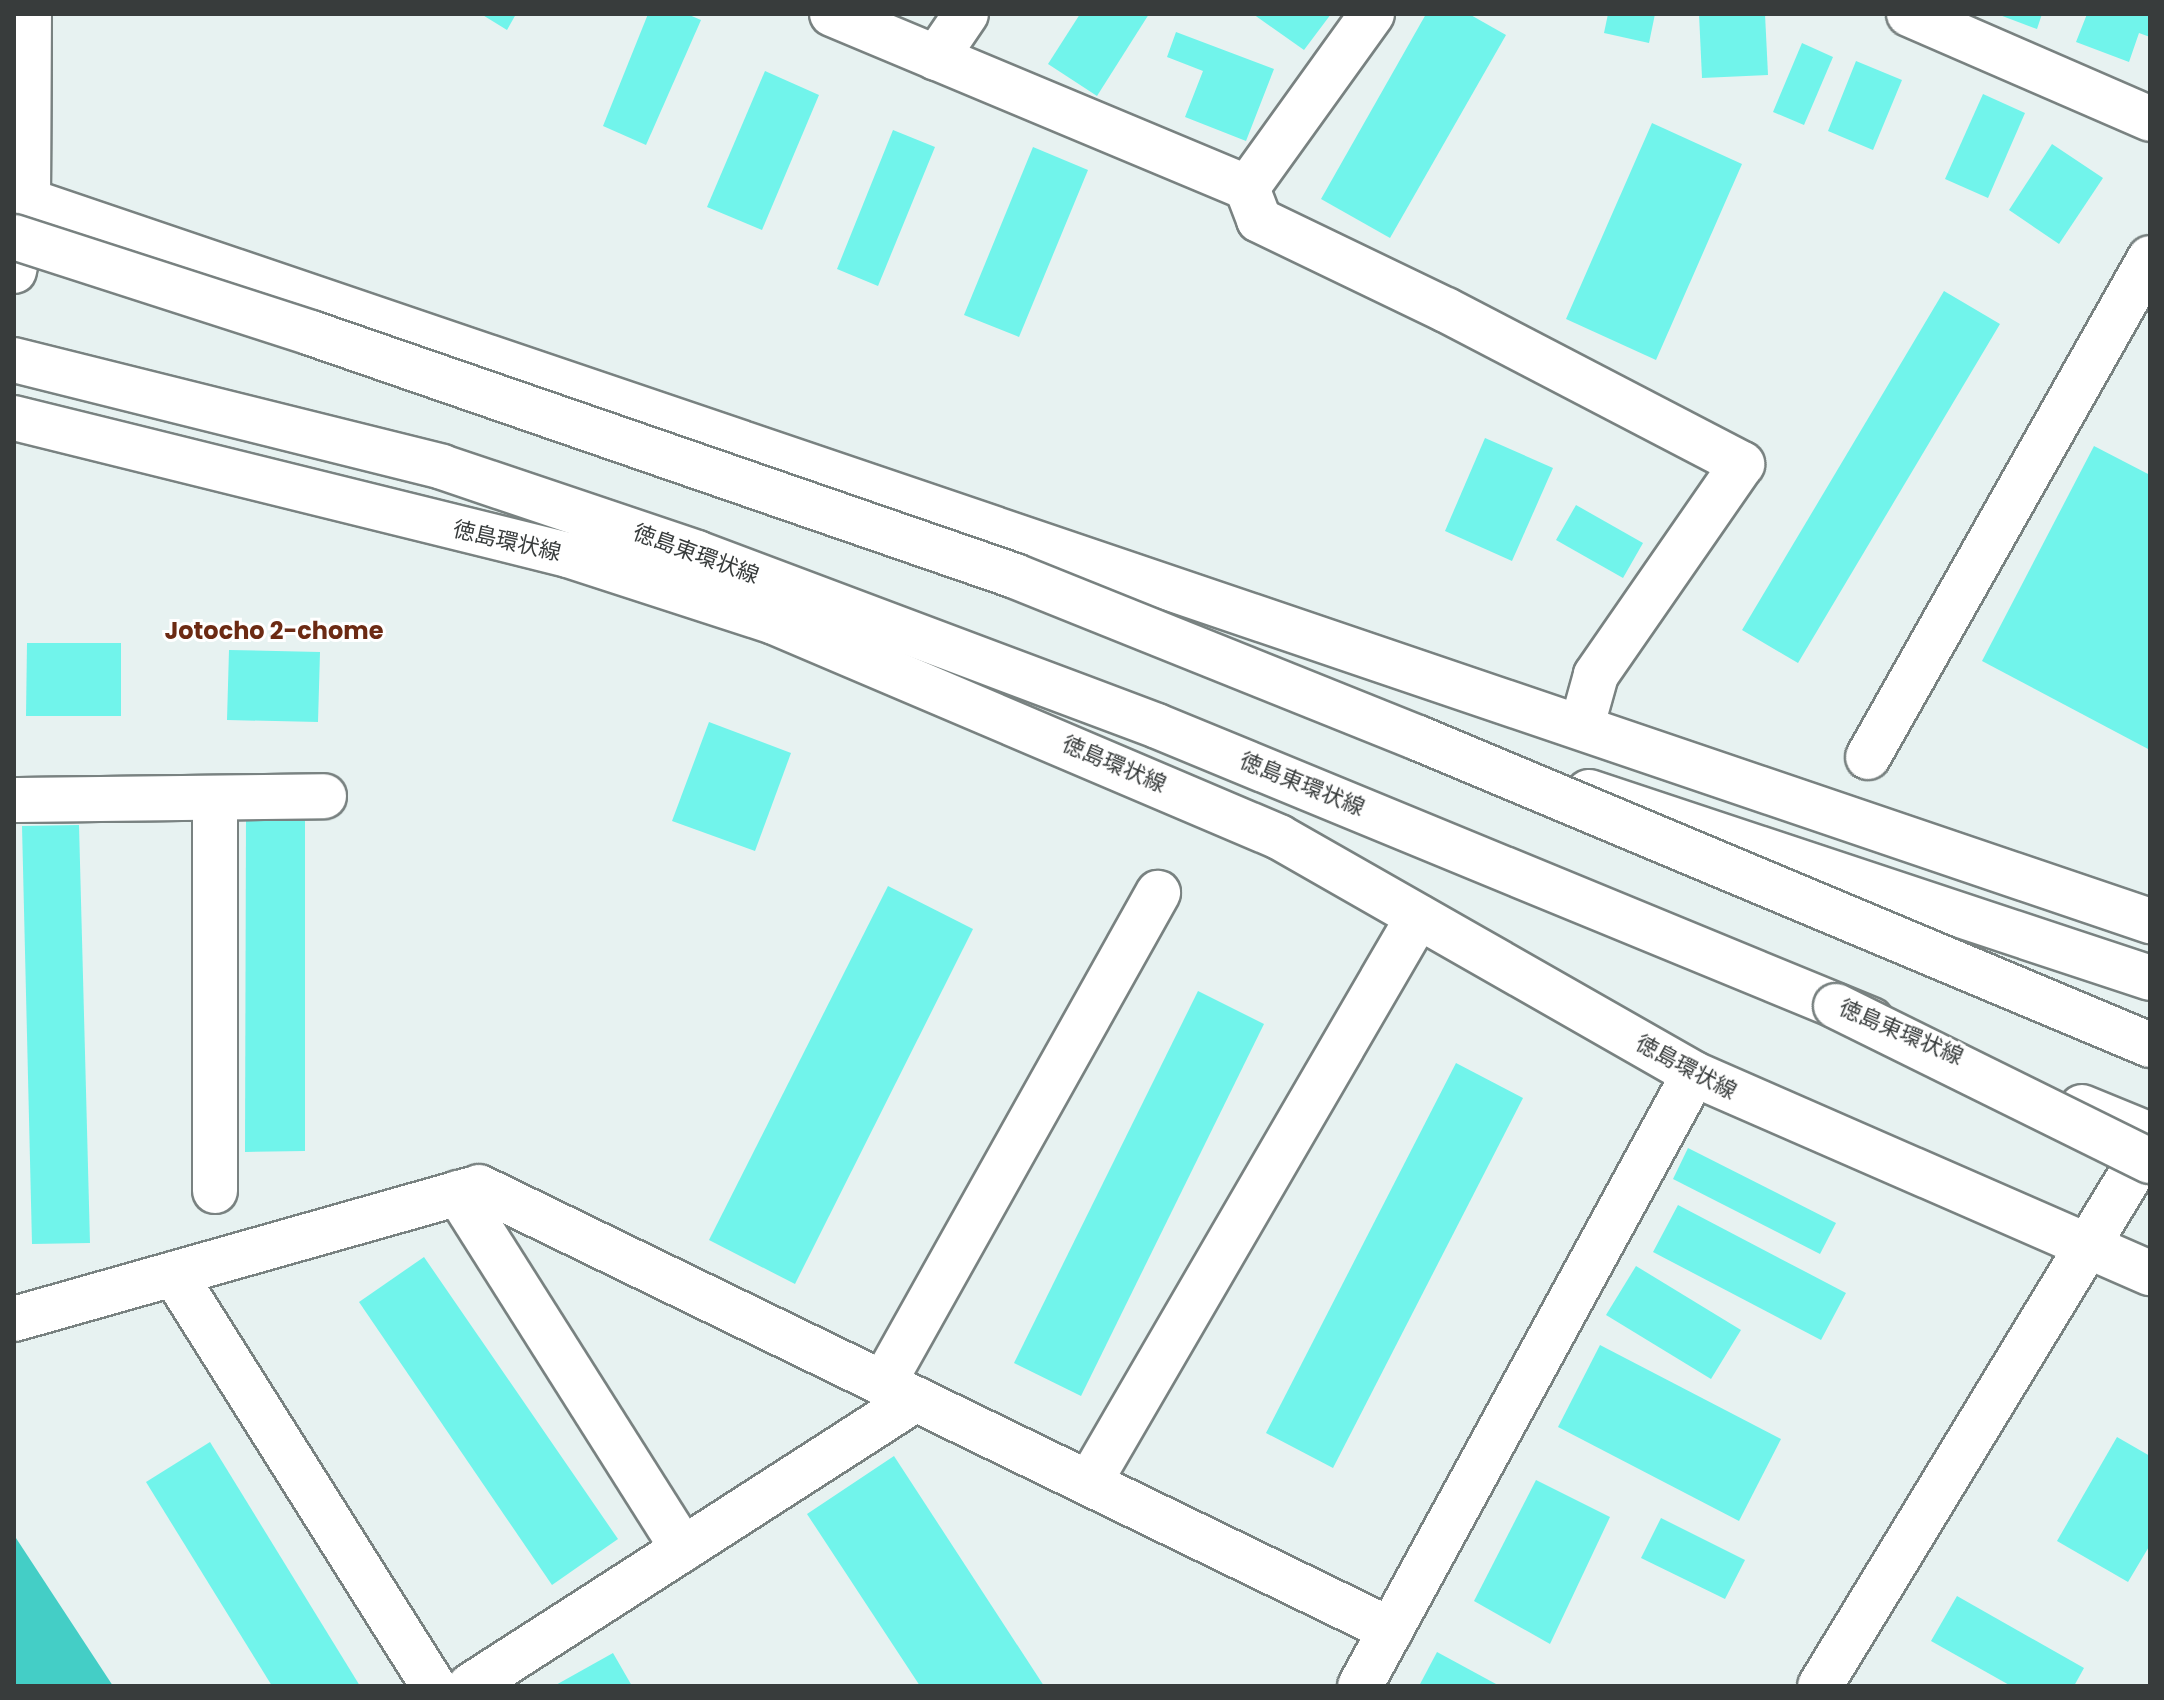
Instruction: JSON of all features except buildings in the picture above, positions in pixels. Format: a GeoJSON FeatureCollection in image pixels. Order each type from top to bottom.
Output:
{"type":"FeatureCollection","features":[{"type":"Feature","properties":{"kind":"main road"},"geometry":{"type":"LineString","coordinates":[[14,271],[29,14]]}},
{"type":"Feature","properties":{"kind":"main road"},"geometry":{"type":"LineString","coordinates":[[832,14],[1247,188],[1259,220],[1446,310],[1742,464],[1596,675],[1582,725]]}},
{"type":"Feature","properties":{"kind":"main road"},"geometry":{"type":"LineString","coordinates":[[936,58],[966,14]]}},
{"type":"Feature","properties":{"kind":"main road"},"geometry":{"type":"LineString","coordinates":[[1247,188],[1372,14]]}},
{"type":"Feature","properties":{"kind":"main road"},"geometry":{"type":"LineString","coordinates":[[1909,14],[2150,119]]}},
{"type":"Feature","properties":{"kind":"main road"},"geometry":{"type":"LineString","coordinates":[[19,211],[1354,654],[1582,725],[2150,921]]}},
{"type":"Feature","properties":{"kind":"main road"},"geometry":{"type":"LineString","coordinates":[[19,211],[340,343],[1015,576],[1418,738],[2150,1045]]}},
{"type":"Feature","properties":{"kind":"main road"},"geometry":{"type":"LineString","coordinates":[[1868,757],[2150,258]]}},
{"type":"Feature","properties":{"kind":"main road","name":"徳島東環状線"},"geometry":{"type":"LineString","coordinates":[[14,360],[442,467],[697,553],[1157,726],[2150,1135]]}},
{"type":"Feature","properties":{"kind":"main road","name":"徳島環状線"},"geometry":{"type":"LineString","coordinates":[[14,418],[676,587],[1190,796],[1279,837],[1694,1074],[2150,1273]]}},
{"type":"Feature","properties":{"kind":"main road"},"geometry":{"type":"LineString","coordinates":[[1418,738],[1736,838],[2150,978]]}},
{"type":"Feature","properties":{"kind":"main road"},"geometry":{"type":"LineString","coordinates":[[14,800],[215,801],[324,796]]}},
{"type":"Feature","properties":{"kind":"main road"},"geometry":{"type":"LineString","coordinates":[[215,801],[215,1191]]}},
{"type":"Feature","properties":{"kind":"main road"},"geometry":{"type":"LineString","coordinates":[[470,1686],[683,1549],[900,1391],[1158,893]]}},
{"type":"Feature","properties":{"kind":"main road"},"geometry":{"type":"LineString","coordinates":[[1089,1483],[1418,917]]}},
{"type":"Feature","properties":{"kind":"main road"},"geometry":{"type":"LineString","coordinates":[[1836,1006],[2150,1161]]}},
{"type":"Feature","properties":{"kind":"main road"},"geometry":{"type":"LineString","coordinates":[[1360,1686],[1694,1074]]}},
{"type":"Feature","properties":{"kind":"main road"},"geometry":{"type":"LineString","coordinates":[[1820,1686],[2150,1143]]}},
{"type":"Feature","properties":{"kind":"main road"},"geometry":{"type":"LineString","coordinates":[[14,1319],[479,1187],[1391,1630]]}},
{"type":"Feature","properties":{"kind":"main road"},"geometry":{"type":"LineString","coordinates":[[458,1193],[683,1549]]}},
{"type":"Feature","properties":{"kind":"main road"},"geometry":{"type":"LineString","coordinates":[[174,1274],[433,1686]]}},
{"type":"Feature","properties":{"kind":"water"},"geometry":{"type":"Polygon","coordinates":[[[14,1535],[113,1686],[14,1686],[14,1535]]]}},
{"type":"Feature","properties":{"kind":"district","name":"Jotocho 2-chome"},"geometry":{"type":"Point","coordinates":[274,631]}}]}
